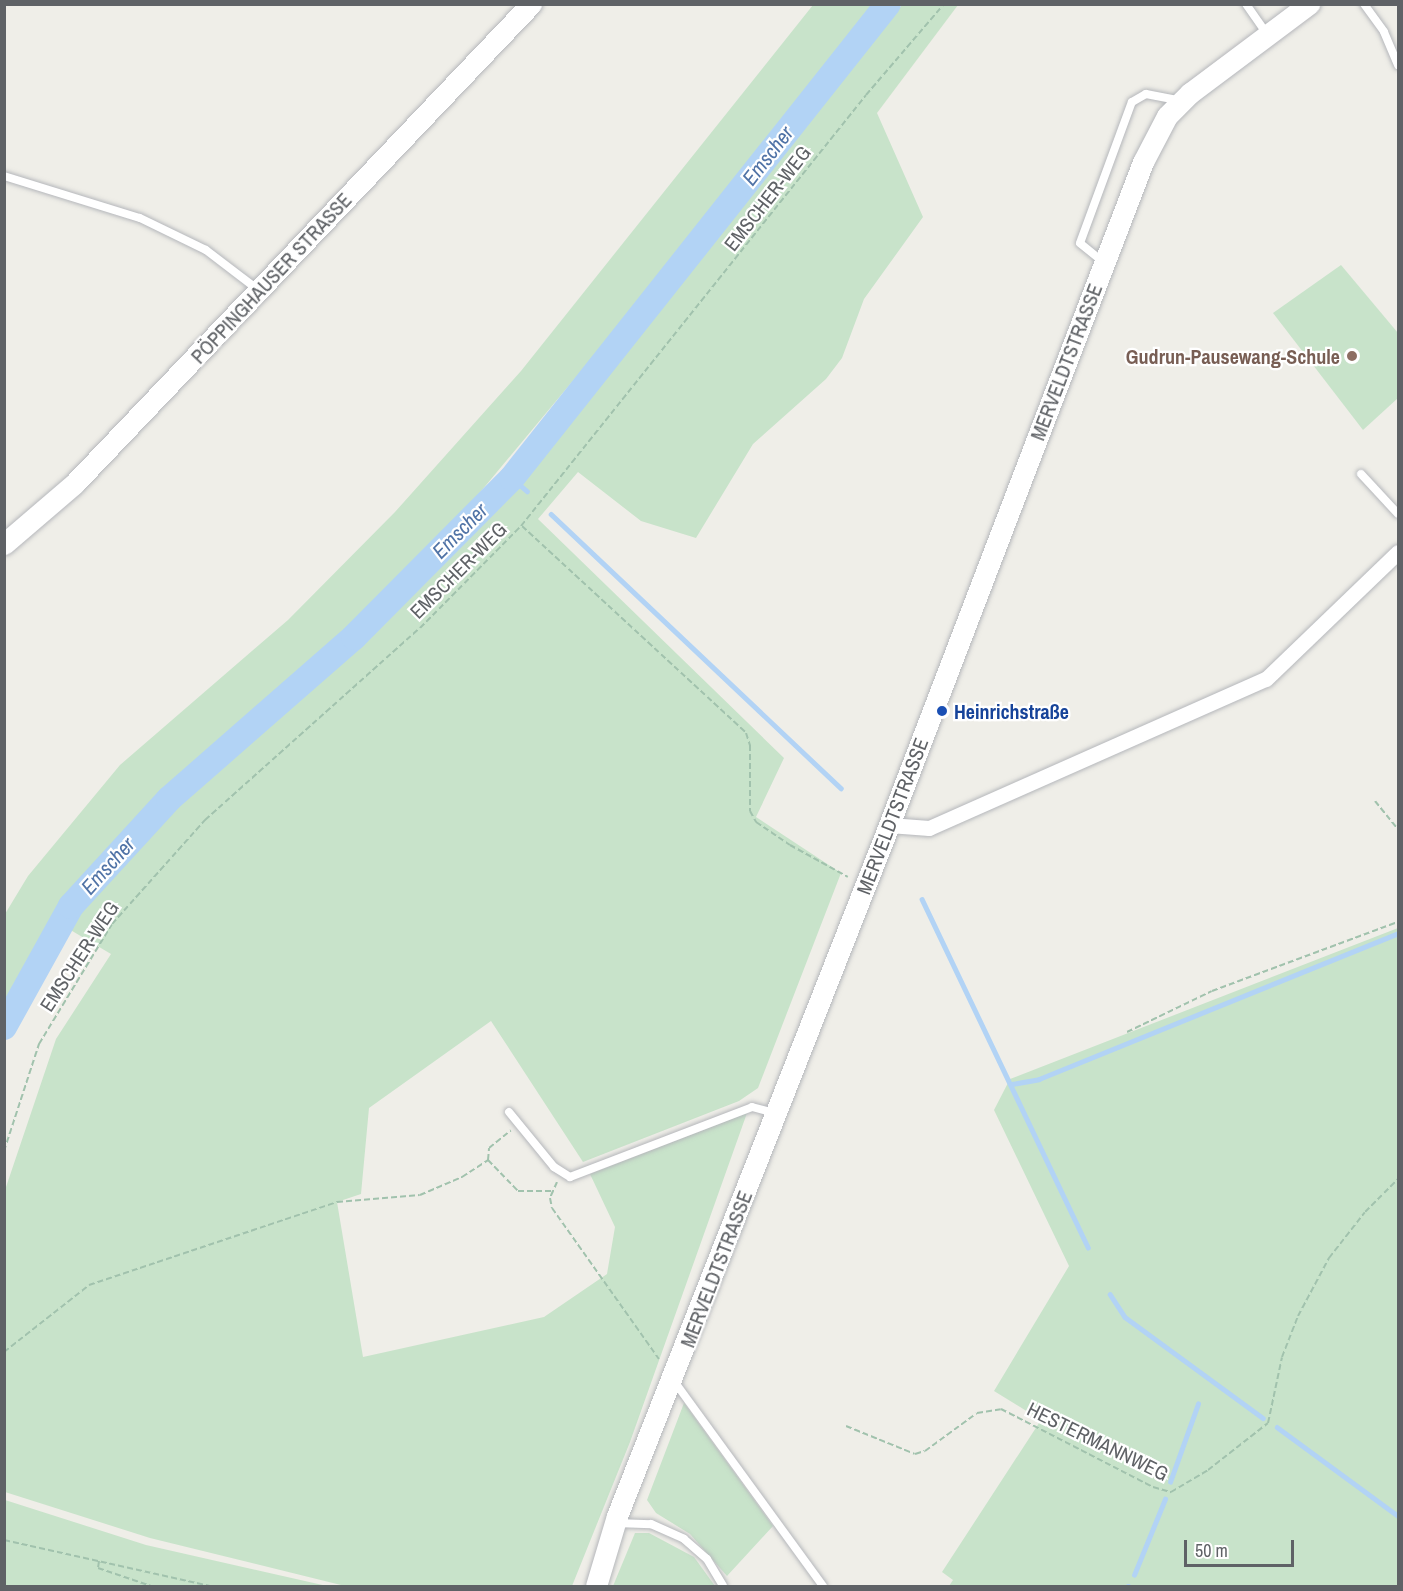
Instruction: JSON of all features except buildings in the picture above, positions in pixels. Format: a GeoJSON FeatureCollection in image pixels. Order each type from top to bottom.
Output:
{"type":"FeatureCollection","features":[{"type":"Feature","properties":{"kind":"main road","name":"PÖPPINGHAUSER STRASSE"},"geometry":{"type":"LineString","coordinates":[[4,544],[74,484],[531,4]]}},
{"type":"Feature","properties":{"kind":"main road","name":"MERVELDTSTRASSE"},"geometry":{"type":"LineString","coordinates":[[596,1587],[615,1523],[889,825],[1143,162],[1167,116],[1183,100],[1309,4]]}},
{"type":"Feature","properties":{"kind":"street"},"geometry":{"type":"LineString","coordinates":[[889,825],[929,828],[1266,679],[1398,552]]}},
{"type":"Feature","properties":{"kind":"lane"},"geometry":{"type":"LineString","coordinates":[[1246,4],[1267,35]]}},
{"type":"Feature","properties":{"kind":"lane"},"geometry":{"type":"LineString","coordinates":[[1364,4],[1384,32],[1398,66]]}},
{"type":"Feature","properties":{"kind":"lane"},"geometry":{"type":"LineString","coordinates":[[1105,262],[1080,243],[1132,102],[1146,94],[1183,100]]}},
{"type":"Feature","properties":{"kind":"lane"},"geometry":{"type":"LineString","coordinates":[[4,176],[140,218],[206,250],[258,290]]}},
{"type":"Feature","properties":{"kind":"lane"},"geometry":{"type":"LineString","coordinates":[[1361,474],[1398,514]]}},
{"type":"Feature","properties":{"kind":"lane"},"geometry":{"type":"LineString","coordinates":[[509,1112],[561,1174],[570,1177],[752,1107],[776,1114]]}},
{"type":"Feature","properties":{"kind":"lane"},"geometry":{"type":"LineString","coordinates":[[673,1379],[823,1587]]}},
{"type":"Feature","properties":{"kind":"lane"},"geometry":{"type":"LineString","coordinates":[[615,1523],[651,1524],[684,1539],[707,1559],[723,1587]]}},
{"type":"Feature","properties":{"kind":"path","name":"EMSCHER-WEG"},"geometry":{"type":"LineString","coordinates":[[4,1151],[39,1044],[112,924],[205,820],[420,628],[521,526],[866,95],[944,4]]}},
{"type":"Feature","properties":{"kind":"path"},"geometry":{"type":"LineString","coordinates":[[521,526],[746,733],[750,745],[750,811],[756,822],[790,845],[865,885]]}},
{"type":"Feature","properties":{"kind":"path"},"geometry":{"type":"LineString","coordinates":[[1375,801],[1398,829]]}},
{"type":"Feature","properties":{"kind":"path"},"geometry":{"type":"LineString","coordinates":[[1127,1032],[1212,991],[1398,922]]}},
{"type":"Feature","properties":{"kind":"path"},"geometry":{"type":"LineString","coordinates":[[519,1124],[489,1148],[488,1160],[518,1191],[553,1191]]}},
{"type":"Feature","properties":{"kind":"path"},"geometry":{"type":"LineString","coordinates":[[4,1352],[89,1285],[337,1202],[420,1195],[462,1177],[488,1160]]}},
{"type":"Feature","properties":{"kind":"path"},"geometry":{"type":"LineString","coordinates":[[561,1174],[553,1191],[552,1208],[673,1379]]}},
{"type":"Feature","properties":{"kind":"path","name":"HESTERMANNWEG"},"geometry":{"type":"LineString","coordinates":[[846,1426],[915,1454],[925,1451],[976,1413],[1001,1409],[1153,1487],[1171,1492],[1208,1470],[1268,1423],[1282,1357],[1298,1316],[1329,1258],[1365,1212],[1398,1179]]}},
{"type":"Feature","properties":{"kind":"path"},"geometry":{"type":"LineString","coordinates":[[4,1540],[210,1587]]}},
{"type":"Feature","properties":{"kind":"path"},"geometry":{"type":"LineString","coordinates":[[99,1561],[98,1568],[151,1587]]}},
{"type":"Feature","properties":{"kind":"green space"},"geometry":{"type":"Polygon","coordinates":[[[813,5],[873,5],[596,353],[467,508],[346,630],[169,786],[97,863],[62,907],[5,1003],[5,914],[28,876],[120,765],[288,620],[395,512],[521,371],[813,5]]]}},
{"type":"Feature","properties":{"kind":"green space"},"geometry":{"type":"Polygon","coordinates":[[[902,5],[958,5],[877,113],[923,217],[864,299],[842,358],[826,379],[753,444],[696,538],[641,521],[578,472],[538,519],[784,758],[756,817],[841,873],[758,1088],[739,1101],[583,1162],[491,1021],[369,1108],[361,1194],[337,1202],[363,1357],[544,1317],[607,1274],[615,1227],[590,1174],[747,1113],[630,1442],[572,1586],[345,1586],[150,1538],[5,1492],[5,1190],[56,1039],[111,954],[57,922],[89,904],[127,857],[182,801],[359,645],[444,562],[523,476],[902,5]]]}},
{"type":"Feature","properties":{"kind":"green space","name":"Gudrun-Pausewang-Schule"},"geometry":{"type":"Polygon","coordinates":[[[1341,265],[1398,333],[1398,398],[1363,430],[1273,313],[1341,265]]]}},
{"type":"Feature","properties":{"kind":"green space"},"geometry":{"type":"Polygon","coordinates":[[[1398,928],[1398,1586],[949,1586],[953,1580],[942,1572],[1041,1420],[994,1391],[1069,1266],[994,1110],[1010,1079],[1398,928]]]}},
{"type":"Feature","properties":{"kind":"green space"},"geometry":{"type":"Polygon","coordinates":[[[684,1403],[773,1526],[727,1576],[690,1534],[656,1513],[647,1500],[684,1403]]]}},
{"type":"Feature","properties":{"kind":"green space"},"geometry":{"type":"Polygon","coordinates":[[[5,1500],[146,1545],[327,1586],[5,1586],[5,1500]]]}},
{"type":"Feature","properties":{"kind":"green space"},"geometry":{"type":"Polygon","coordinates":[[[635,1533],[649,1533],[694,1557],[715,1586],[613,1586],[635,1533]]]}},
{"type":"Feature","properties":{"kind":"waterway","name":"Emscher"},"geometry":{"type":"LineString","coordinates":[[4,1027],[71,906],[169,799],[354,637],[512,478],[888,4]]}},
{"type":"Feature","properties":{"kind":"waterway"},"geometry":{"type":"LineString","coordinates":[[512,478],[527,491]]}},
{"type":"Feature","properties":{"kind":"waterway"},"geometry":{"type":"LineString","coordinates":[[551,514],[841,788]]}},
{"type":"Feature","properties":{"kind":"waterway"},"geometry":{"type":"LineString","coordinates":[[922,899],[1088,1247]]}},
{"type":"Feature","properties":{"kind":"waterway"},"geometry":{"type":"LineString","coordinates":[[1012,1084],[1039,1079],[1398,933]]}},
{"type":"Feature","properties":{"kind":"waterway"},"geometry":{"type":"LineString","coordinates":[[1110,1294],[1125,1317],[1263,1418]]}},
{"type":"Feature","properties":{"kind":"waterway"},"geometry":{"type":"LineString","coordinates":[[1170,1482],[1198,1404]]}},
{"type":"Feature","properties":{"kind":"waterway"},"geometry":{"type":"LineString","coordinates":[[1277,1427],[1398,1516]]}},
{"type":"Feature","properties":{"kind":"waterway"},"geometry":{"type":"LineString","coordinates":[[1134,1575],[1165,1499]]}},
{"type":"Feature","properties":{"kind":"place","name":"Gudrun-Pausewang-Schule"},"geometry":{"type":"Point","coordinates":[1352,356]}},
{"type":"Feature","properties":{"kind":"place","name":"Heinrichstraße"},"geometry":{"type":"Point","coordinates":[942,711]}}]}
